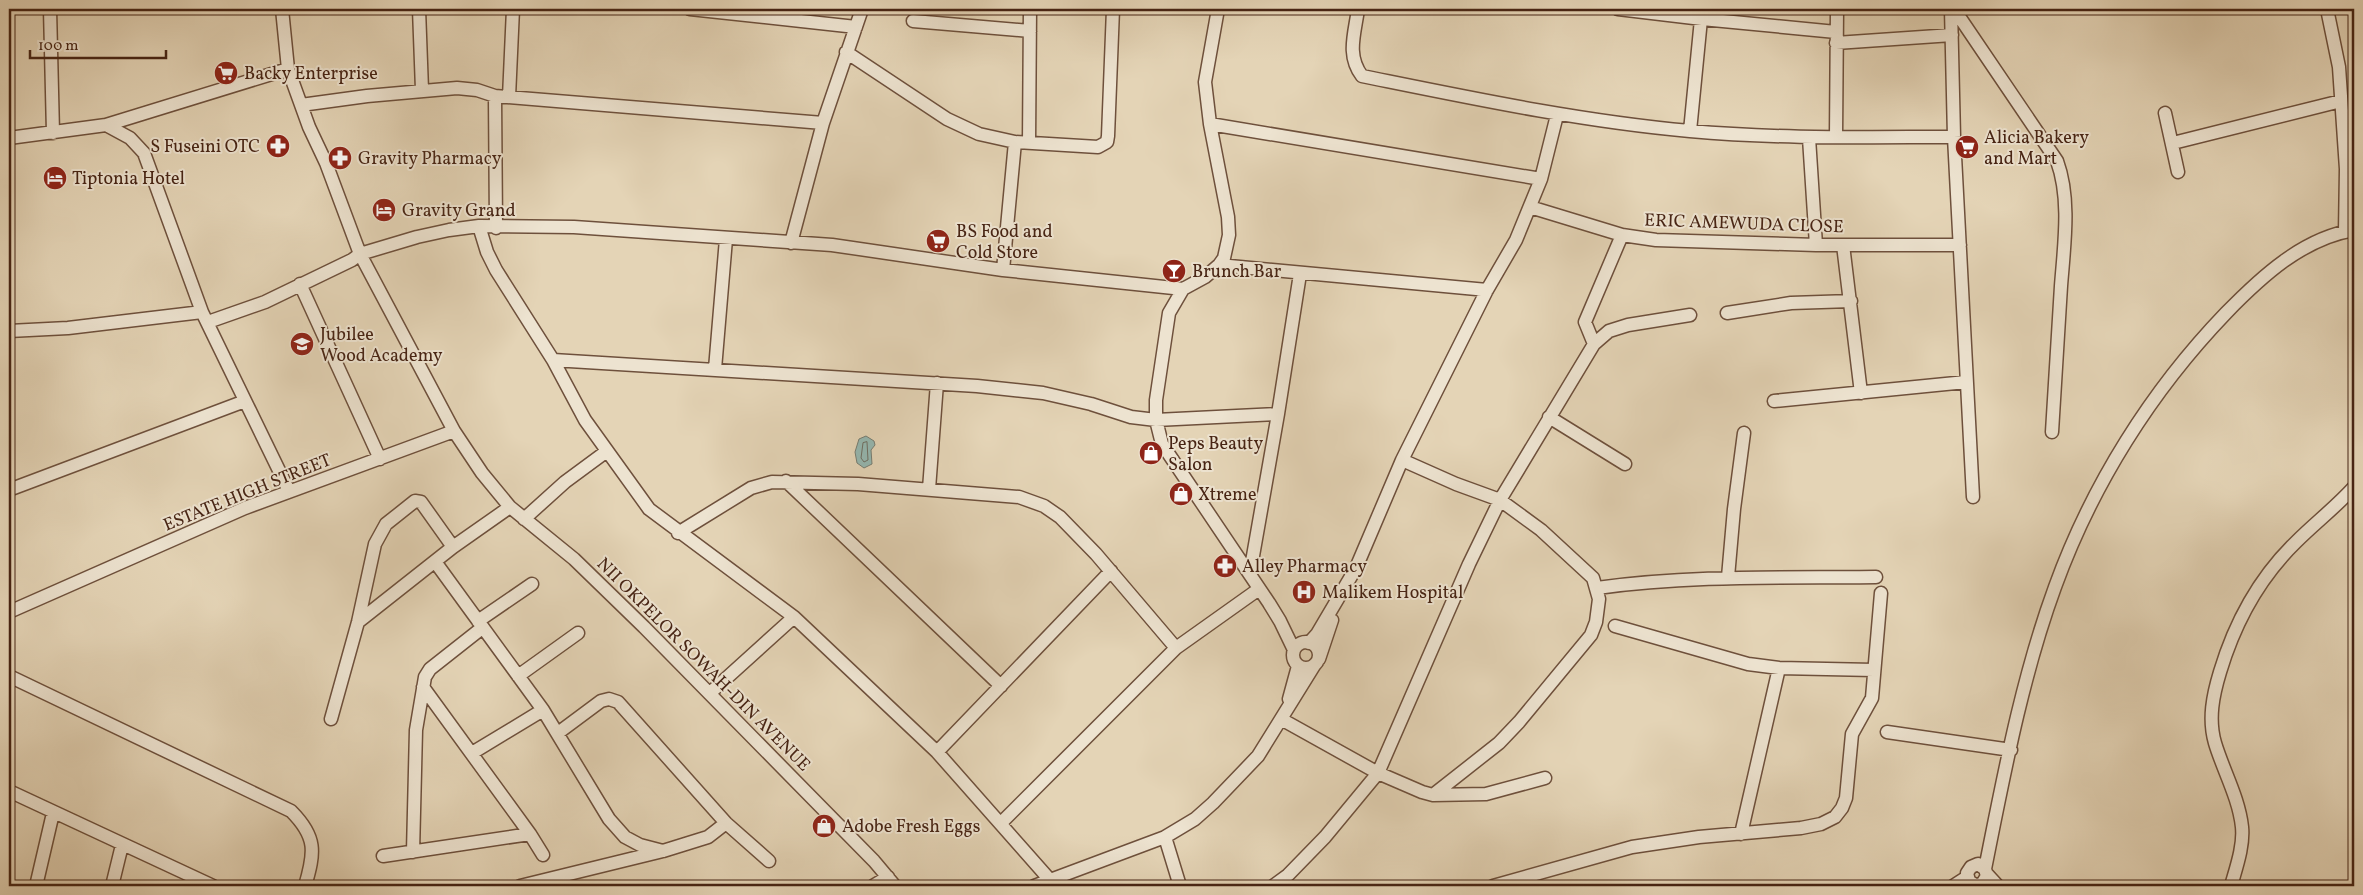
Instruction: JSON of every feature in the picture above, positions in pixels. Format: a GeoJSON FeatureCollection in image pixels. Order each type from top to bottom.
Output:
{"type":"FeatureCollection","features":[{"type":"Feature","properties":{"kind":"street"},"geometry":{"type":"LineString","coordinates":[[50,9],[53,133]]}},
{"type":"Feature","properties":{"kind":"street"},"geometry":{"type":"LineString","coordinates":[[282,9],[288,68],[360,254],[454,431]]}},
{"type":"Feature","properties":{"kind":"street"},"geometry":{"type":"LineString","coordinates":[[419,9],[422,90]]}},
{"type":"Feature","properties":{"kind":"street"},"geometry":{"type":"LineString","coordinates":[[509,97],[513,9]]}},
{"type":"Feature","properties":{"kind":"street"},"geometry":{"type":"LineString","coordinates":[[690,9],[856,27]]}},
{"type":"Feature","properties":{"kind":"street"},"geometry":{"type":"LineString","coordinates":[[791,243],[824,122],[862,9]]}},
{"type":"Feature","properties":{"kind":"street"},"geometry":{"type":"LineString","coordinates":[[1029,143],[1030,9]]}},
{"type":"Feature","properties":{"kind":"street"},"geometry":{"type":"LineString","coordinates":[[846,52],[947,119],[979,134],[1015,142],[1098,147],[1107,142],[1113,9]]}},
{"type":"Feature","properties":{"kind":"street"},"geometry":{"type":"LineString","coordinates":[[1218,9],[1205,82],[1210,124],[1229,227],[1227,247],[1219,265],[1204,277],[1182,289],[1173,304],[1166,326],[1158,378],[1156,420],[1162,444],[1250,573],[1280,621],[1302,645],[1315,646],[1318,652],[1317,662]]}},
{"type":"Feature","properties":{"kind":"street"},"geometry":{"type":"LineString","coordinates":[[1358,9],[1352,56],[1354,66],[1362,76],[1556,115],[1690,131],[1809,138],[1954,137]]}},
{"type":"Feature","properties":{"kind":"street"},"geometry":{"type":"LineString","coordinates":[[1618,9],[1702,14],[1836,37],[1952,35]]}},
{"type":"Feature","properties":{"kind":"street"},"geometry":{"type":"LineString","coordinates":[[1836,137],[1837,9]]}},
{"type":"Feature","properties":{"kind":"street"},"geometry":{"type":"LineString","coordinates":[[1952,9],[1954,137],[1973,497]]}},
{"type":"Feature","properties":{"kind":"street"},"geometry":{"type":"LineString","coordinates":[[1952,9],[2056,161],[2063,177],[2065,193],[2062,268],[2052,432]]}},
{"type":"Feature","properties":{"kind":"street"},"geometry":{"type":"LineString","coordinates":[[1978,878],[1996,815],[2032,658],[2055,587],[2090,504],[2114,461],[2170,377],[2198,342],[2244,295],[2281,263],[2311,244],[2330,235],[2350,231],[2339,67],[2327,9]]}},
{"type":"Feature","properties":{"kind":"street"},"geometry":{"type":"LineString","coordinates":[[1690,131],[1702,14]]}},
{"type":"Feature","properties":{"kind":"street"},"geometry":{"type":"LineString","coordinates":[[913,21],[1030,31]]}},
{"type":"Feature","properties":{"kind":"street"},"geometry":{"type":"LineString","coordinates":[[9,138],[106,125],[288,68]]}},
{"type":"Feature","properties":{"kind":"street"},"geometry":{"type":"LineString","coordinates":[[301,105],[422,90],[457,88],[477,90],[495,96],[824,122]]}},
{"type":"Feature","properties":{"kind":"street"},"geometry":{"type":"LineString","coordinates":[[495,96],[496,228]]}},
{"type":"Feature","properties":{"kind":"street"},"geometry":{"type":"LineString","coordinates":[[2173,143],[2341,100]]}},
{"type":"Feature","properties":{"kind":"street"},"geometry":{"type":"LineString","coordinates":[[2165,114],[2178,172]]}},
{"type":"Feature","properties":{"kind":"street"},"geometry":{"type":"LineString","coordinates":[[1034,886],[1165,837],[1195,819],[1214,803],[1258,756],[1317,662],[1339,599],[1356,568],[1402,460],[1487,290],[1516,240],[1541,179],[1556,115]]}},
{"type":"Feature","properties":{"kind":"street"},"geometry":{"type":"LineString","coordinates":[[1210,124],[1541,179]]}},
{"type":"Feature","properties":{"kind":"street"},"geometry":{"type":"LineString","coordinates":[[106,125],[130,138],[144,153],[205,317],[290,491]]}},
{"type":"Feature","properties":{"kind":"street"},"geometry":{"type":"LineString","coordinates":[[1809,138],[1816,245]]}},
{"type":"Feature","properties":{"kind":"street"},"geometry":{"type":"LineString","coordinates":[[1002,270],[1015,142]]}},
{"type":"Feature","properties":{"kind":"street","name":"ERIC AMEWUDA CLOSE"},"geometry":{"type":"LineString","coordinates":[[1530,207],[1622,235],[1656,240],[1816,245],[1960,245]]}},
{"type":"Feature","properties":{"kind":"street"},"geometry":{"type":"LineString","coordinates":[[479,226],[487,252],[496,270],[553,360],[585,420],[649,509],[678,533],[794,616],[937,752],[1050,880]]}},
{"type":"Feature","properties":{"kind":"street"},"geometry":{"type":"LineString","coordinates":[[9,331],[205,317],[265,302],[352,260],[360,254],[417,237],[479,226],[496,228],[574,227],[832,245],[1002,270],[1182,289]]}},
{"type":"Feature","properties":{"kind":"street"},"geometry":{"type":"LineString","coordinates":[[1594,344],[1585,322],[1622,235]]}},
{"type":"Feature","properties":{"kind":"street"},"geometry":{"type":"LineString","coordinates":[[715,369],[726,238]]}},
{"type":"Feature","properties":{"kind":"street"},"geometry":{"type":"LineString","coordinates":[[1843,245],[1860,393]]}},
{"type":"Feature","properties":{"kind":"street"},"geometry":{"type":"LineString","coordinates":[[1219,265],[1487,290]]}},
{"type":"Feature","properties":{"kind":"street"},"geometry":{"type":"LineString","coordinates":[[1250,573],[1300,274]]}},
{"type":"Feature","properties":{"kind":"street"},"geometry":{"type":"LineString","coordinates":[[300,284],[380,459]]}},
{"type":"Feature","properties":{"kind":"street"},"geometry":{"type":"LineString","coordinates":[[1727,313],[1790,303],[1850,301]]}},
{"type":"Feature","properties":{"kind":"street"},"geometry":{"type":"LineString","coordinates":[[1273,886],[1288,875],[1325,836],[1378,773],[1469,564],[1500,500],[1594,344],[1609,331],[1628,325],[1690,315]]}},
{"type":"Feature","properties":{"kind":"street"},"geometry":{"type":"LineString","coordinates":[[553,360],[936,383],[1043,393],[1131,416],[1156,420],[1278,414]]}},
{"type":"Feature","properties":{"kind":"street"},"geometry":{"type":"LineString","coordinates":[[1774,401],[1966,382]]}},
{"type":"Feature","properties":{"kind":"street"},"geometry":{"type":"LineString","coordinates":[[929,490],[936,383]]}},
{"type":"Feature","properties":{"kind":"street"},"geometry":{"type":"LineString","coordinates":[[14,488],[245,401]]}},
{"type":"Feature","properties":{"kind":"street"},"geometry":{"type":"LineString","coordinates":[[1549,417],[1625,464]]}},
{"type":"Feature","properties":{"kind":"street","name":"ESTATE HIGH STREET"},"geometry":{"type":"LineString","coordinates":[[9,612],[245,508],[454,431]]}},
{"type":"Feature","properties":{"kind":"street","name":"NII OKPELOR SOWAH-DIN AVENUE"},"geometry":{"type":"LineString","coordinates":[[454,431],[482,473],[510,507],[574,559],[710,693],[892,882]]}},
{"type":"Feature","properties":{"kind":"street"},"geometry":{"type":"LineString","coordinates":[[1728,577],[1734,509],[1744,433]]}},
{"type":"Feature","properties":{"kind":"street"},"geometry":{"type":"LineString","coordinates":[[524,519],[565,482],[607,451]]}},
{"type":"Feature","properties":{"kind":"street"},"geometry":{"type":"LineString","coordinates":[[1402,460],[1456,484],[1500,500],[1541,530],[1593,578],[1599,599],[1596,622],[1591,635],[1519,722],[1499,743],[1433,795]]}},
{"type":"Feature","properties":{"kind":"street"},"geometry":{"type":"LineString","coordinates":[[786,481],[1001,686]]}},
{"type":"Feature","properties":{"kind":"street"},"geometry":{"type":"LineString","coordinates":[[678,533],[751,488],[772,482],[858,484],[1019,497],[1044,506],[1060,517],[1111,572],[1176,648]]}},
{"type":"Feature","properties":{"kind":"street"},"geometry":{"type":"LineString","coordinates":[[2231,886],[2241,846],[2242,827],[2214,741],[2212,720],[2212,703],[2226,652],[2243,611],[2259,585],[2296,542],[2354,488]]}},
{"type":"Feature","properties":{"kind":"street"},"geometry":{"type":"LineString","coordinates":[[331,719],[358,622],[376,544],[386,524],[409,504],[416,501],[421,502],[453,547]]}},
{"type":"Feature","properties":{"kind":"street"},"geometry":{"type":"LineString","coordinates":[[358,622],[436,563],[453,547],[510,507]]}},
{"type":"Feature","properties":{"kind":"street"},"geometry":{"type":"LineString","coordinates":[[436,563],[543,710],[609,818],[625,837],[640,845],[663,851]]}},
{"type":"Feature","properties":{"kind":"street"},"geometry":{"type":"LineString","coordinates":[[937,752],[1111,572]]}},
{"type":"Feature","properties":{"kind":"street"},"geometry":{"type":"LineString","coordinates":[[1597,588],[1670,580],[1728,577],[1876,577]]}},
{"type":"Feature","properties":{"kind":"street"},"geometry":{"type":"LineString","coordinates":[[413,852],[416,730],[425,677],[430,669],[480,624],[532,584]]}},
{"type":"Feature","properties":{"kind":"street"},"geometry":{"type":"LineString","coordinates":[[1001,823],[1176,648],[1259,589]]}},
{"type":"Feature","properties":{"kind":"street"},"geometry":{"type":"LineString","coordinates":[[1493,886],[1632,847],[1699,837],[1801,828],[1821,824],[1835,817],[1842,808],[1846,798],[1852,734],[1872,698],[1881,593]]}},
{"type":"Feature","properties":{"kind":"street"},"geometry":{"type":"LineString","coordinates":[[1317,662],[1305,668],[1298,666],[1293,659],[1339,599]]}},
{"type":"Feature","properties":{"kind":"street"},"geometry":{"type":"LineString","coordinates":[[710,693],[794,616]]}},
{"type":"Feature","properties":{"kind":"street"},"geometry":{"type":"LineString","coordinates":[[1615,626],[1724,658],[1779,668],[1874,670]]}},
{"type":"Feature","properties":{"kind":"street"},"geometry":{"type":"LineString","coordinates":[[518,676],[578,633]]}},
{"type":"Feature","properties":{"kind":"street"},"geometry":{"type":"LineString","coordinates":[[1283,715],[1298,666]]}},
{"type":"Feature","properties":{"kind":"street"},"geometry":{"type":"LineString","coordinates":[[1740,834],[1779,668]]}},
{"type":"Feature","properties":{"kind":"street"},"geometry":{"type":"LineString","coordinates":[[9,676],[291,810],[303,823],[310,835],[312,845],[311,866],[305,886]]}},
{"type":"Feature","properties":{"kind":"street"},"geometry":{"type":"LineString","coordinates":[[423,687],[530,834],[543,855]]}},
{"type":"Feature","properties":{"kind":"street"},"geometry":{"type":"LineString","coordinates":[[558,733],[601,701],[609,699],[618,702],[726,823],[769,861]]}},
{"type":"Feature","properties":{"kind":"street"},"geometry":{"type":"LineString","coordinates":[[472,753],[543,710]]}},
{"type":"Feature","properties":{"kind":"street"},"geometry":{"type":"LineString","coordinates":[[1283,715],[1378,773],[1433,795],[1486,794],[1545,778]]}},
{"type":"Feature","properties":{"kind":"street"},"geometry":{"type":"LineString","coordinates":[[1887,732],[2010,750]]}},
{"type":"Feature","properties":{"kind":"street"},"geometry":{"type":"LineString","coordinates":[[9,791],[198,883],[213,886]]}},
{"type":"Feature","properties":{"kind":"street"},"geometry":{"type":"LineString","coordinates":[[36,886],[53,813]]}},
{"type":"Feature","properties":{"kind":"street"},"geometry":{"type":"LineString","coordinates":[[520,886],[663,851],[708,837],[726,823]]}},
{"type":"Feature","properties":{"kind":"street"},"geometry":{"type":"LineString","coordinates":[[383,856],[530,834]]}},
{"type":"Feature","properties":{"kind":"street"},"geometry":{"type":"LineString","coordinates":[[1165,837],[1180,886]]}},
{"type":"Feature","properties":{"kind":"street"},"geometry":{"type":"LineString","coordinates":[[112,886],[122,845]]}},
{"type":"Feature","properties":{"kind":"street"},"geometry":{"type":"LineString","coordinates":[[1953,886],[1978,878],[1998,886]]}},
{"type":"Feature","properties":{"kind":"street"},"geometry":{"type":"LineString","coordinates":[[873,886],[892,882]]}},
{"type":"Feature","properties":{"kind":"water"},"geometry":{"type":"Polygon","coordinates":[[[866,436],[874,441],[875,445],[871,450],[872,464],[864,468],[857,463],[855,452],[859,439],[866,436]]]}},
{"type":"Feature","properties":{"kind":"place","name":"Backy Enterprise"},"geometry":{"type":"Point","coordinates":[226,73]}},
{"type":"Feature","properties":{"kind":"place","name":"S Fuseini OTC"},"geometry":{"type":"Point","coordinates":[278,146]}},
{"type":"Feature","properties":{"kind":"place","name":"Alicia Bakery and Mart"},"geometry":{"type":"Point","coordinates":[1967,147]}},
{"type":"Feature","properties":{"kind":"place","name":"Gravity Pharmacy"},"geometry":{"type":"Point","coordinates":[340,158]}},
{"type":"Feature","properties":{"kind":"place","name":"Tiptonia Hotel"},"geometry":{"type":"Point","coordinates":[55,178]}},
{"type":"Feature","properties":{"kind":"place","name":"Gravity Grand"},"geometry":{"type":"Point","coordinates":[384,210]}},
{"type":"Feature","properties":{"kind":"place","name":"BS Food and Cold Store"},"geometry":{"type":"Point","coordinates":[938,241]}},
{"type":"Feature","properties":{"kind":"place","name":"Brunch Bar"},"geometry":{"type":"Point","coordinates":[1174,271]}},
{"type":"Feature","properties":{"kind":"place","name":"Jubilee Wood Academy"},"geometry":{"type":"Point","coordinates":[302,344]}},
{"type":"Feature","properties":{"kind":"place","name":"Peps Beauty Salon"},"geometry":{"type":"Point","coordinates":[1151,453]}},
{"type":"Feature","properties":{"kind":"place","name":"Xtreme"},"geometry":{"type":"Point","coordinates":[1181,494]}},
{"type":"Feature","properties":{"kind":"place","name":"Alley Pharmacy"},"geometry":{"type":"Point","coordinates":[1225,566]}},
{"type":"Feature","properties":{"kind":"place","name":"Malikem Hospital"},"geometry":{"type":"Point","coordinates":[1304,592]}},
{"type":"Feature","properties":{"kind":"place","name":"Adobe Fresh Eggs"},"geometry":{"type":"Point","coordinates":[824,826]}}]}
